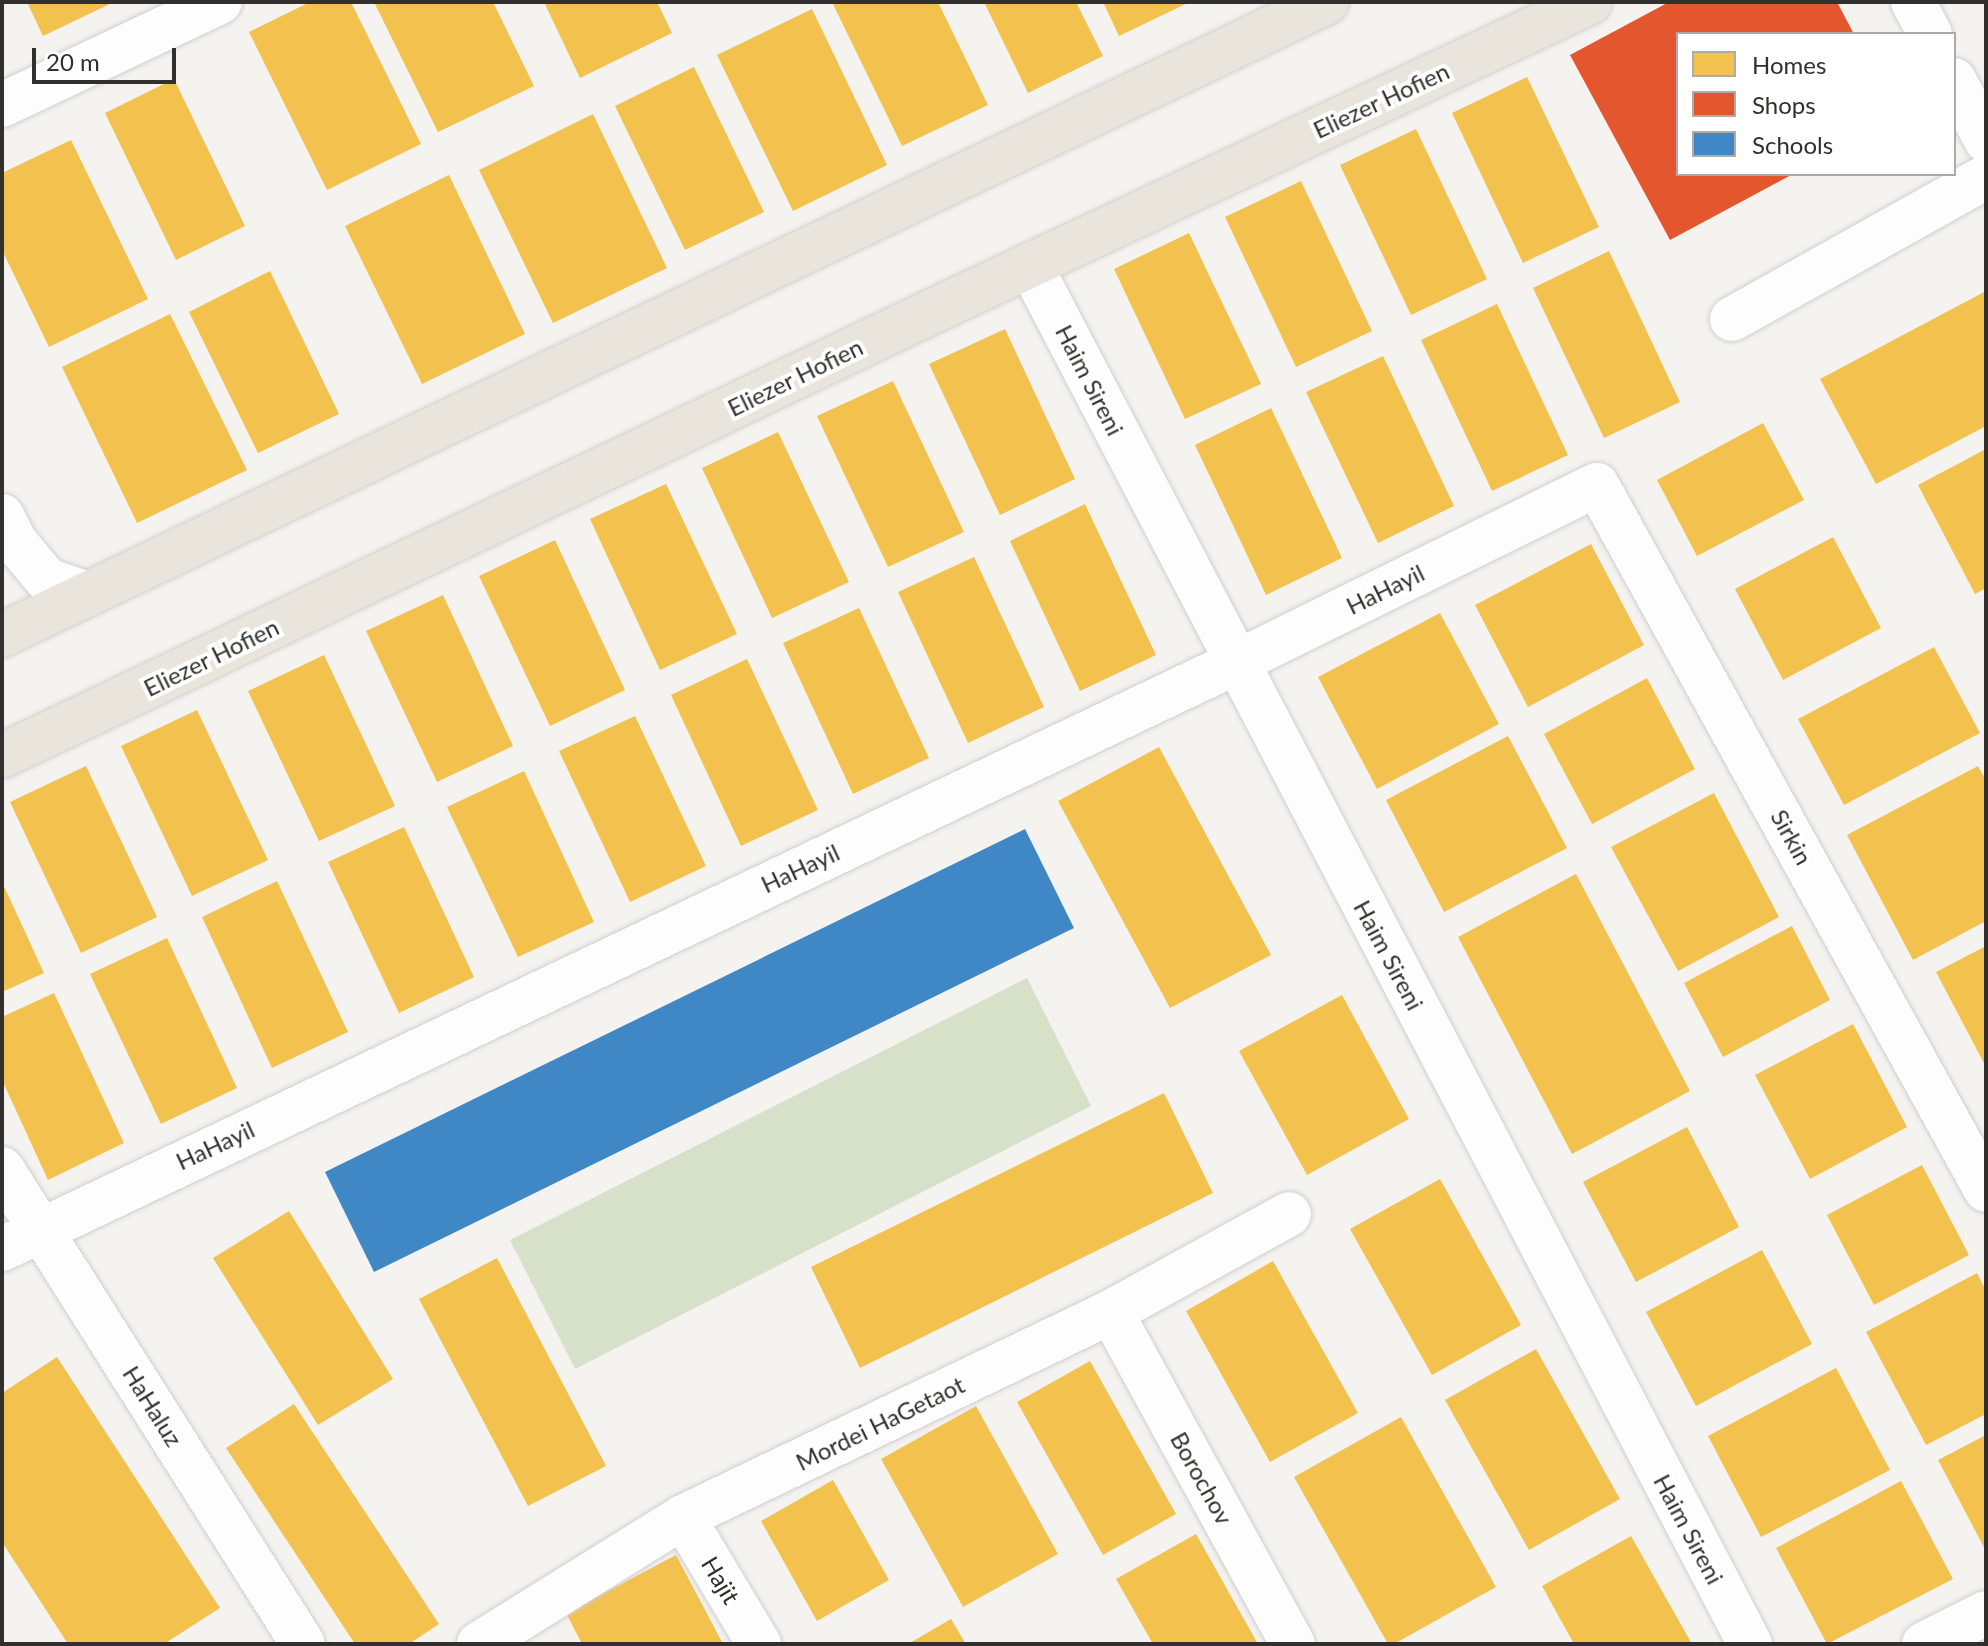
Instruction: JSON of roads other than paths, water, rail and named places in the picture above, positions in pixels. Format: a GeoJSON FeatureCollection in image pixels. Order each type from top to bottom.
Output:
{"type":"FeatureCollection","features":[{"type":"Feature","properties":{"kind":"main road"},"geometry":{"type":"LineString","coordinates":[[7,633],[1327,2]]}},
{"type":"Feature","properties":{"kind":"main road","name":"Eliezer Hofien"},"geometry":{"type":"LineString","coordinates":[[2,756],[1030,265],[1590,2]]}},
{"type":"Feature","properties":{"kind":"street"},"geometry":{"type":"LineString","coordinates":[[2,105],[220,2]]}},
{"type":"Feature","properties":{"kind":"street"},"geometry":{"type":"LineString","coordinates":[[1913,2],[1929,32]]}},
{"type":"Feature","properties":{"kind":"street"},"geometry":{"type":"LineString","coordinates":[[1956,84],[1986,140]]}},
{"type":"Feature","properties":{"kind":"street"},"geometry":{"type":"LineString","coordinates":[[1732,319],[1986,177]]}},
{"type":"Feature","properties":{"kind":"street","name":"Haim Sireni"},"geometry":{"type":"LineString","coordinates":[[1030,265],[1235,663],[1750,1644]]}},
{"type":"Feature","properties":{"kind":"street","name":"HaHayil"},"geometry":{"type":"LineString","coordinates":[[2,1249],[40,1228],[1235,663],[1597,485]]}},
{"type":"Feature","properties":{"kind":"street","name":"Sirkin"},"geometry":{"type":"LineString","coordinates":[[1597,485],[1986,1190]]}},
{"type":"Feature","properties":{"kind":"street"},"geometry":{"type":"LineString","coordinates":[[9,530],[47,580],[88,594]]}},
{"type":"Feature","properties":{"kind":"street"},"geometry":{"type":"LineString","coordinates":[[7,633],[21,600],[23,569],[9,530]]}},
{"type":"Feature","properties":{"kind":"street","name":"HaHaluz"},"geometry":{"type":"LineString","coordinates":[[2,1169],[303,1644]]}},
{"type":"Feature","properties":{"kind":"street","name":"Mordei HaGetaot"},"geometry":{"type":"LineString","coordinates":[[479,1644],[683,1517],[1111,1312],[1289,1214]]}},
{"type":"Feature","properties":{"kind":"street","name":"Borochov"},"geometry":{"type":"LineString","coordinates":[[1111,1312],[1293,1644]]}},
{"type":"Feature","properties":{"kind":"street","name":"Hajit"},"geometry":{"type":"LineString","coordinates":[[683,1517],[759,1644]]}},
{"type":"Feature","properties":{"kind":"street"},"geometry":{"type":"LineString","coordinates":[[1924,1644],[1986,1613]]}}]}
